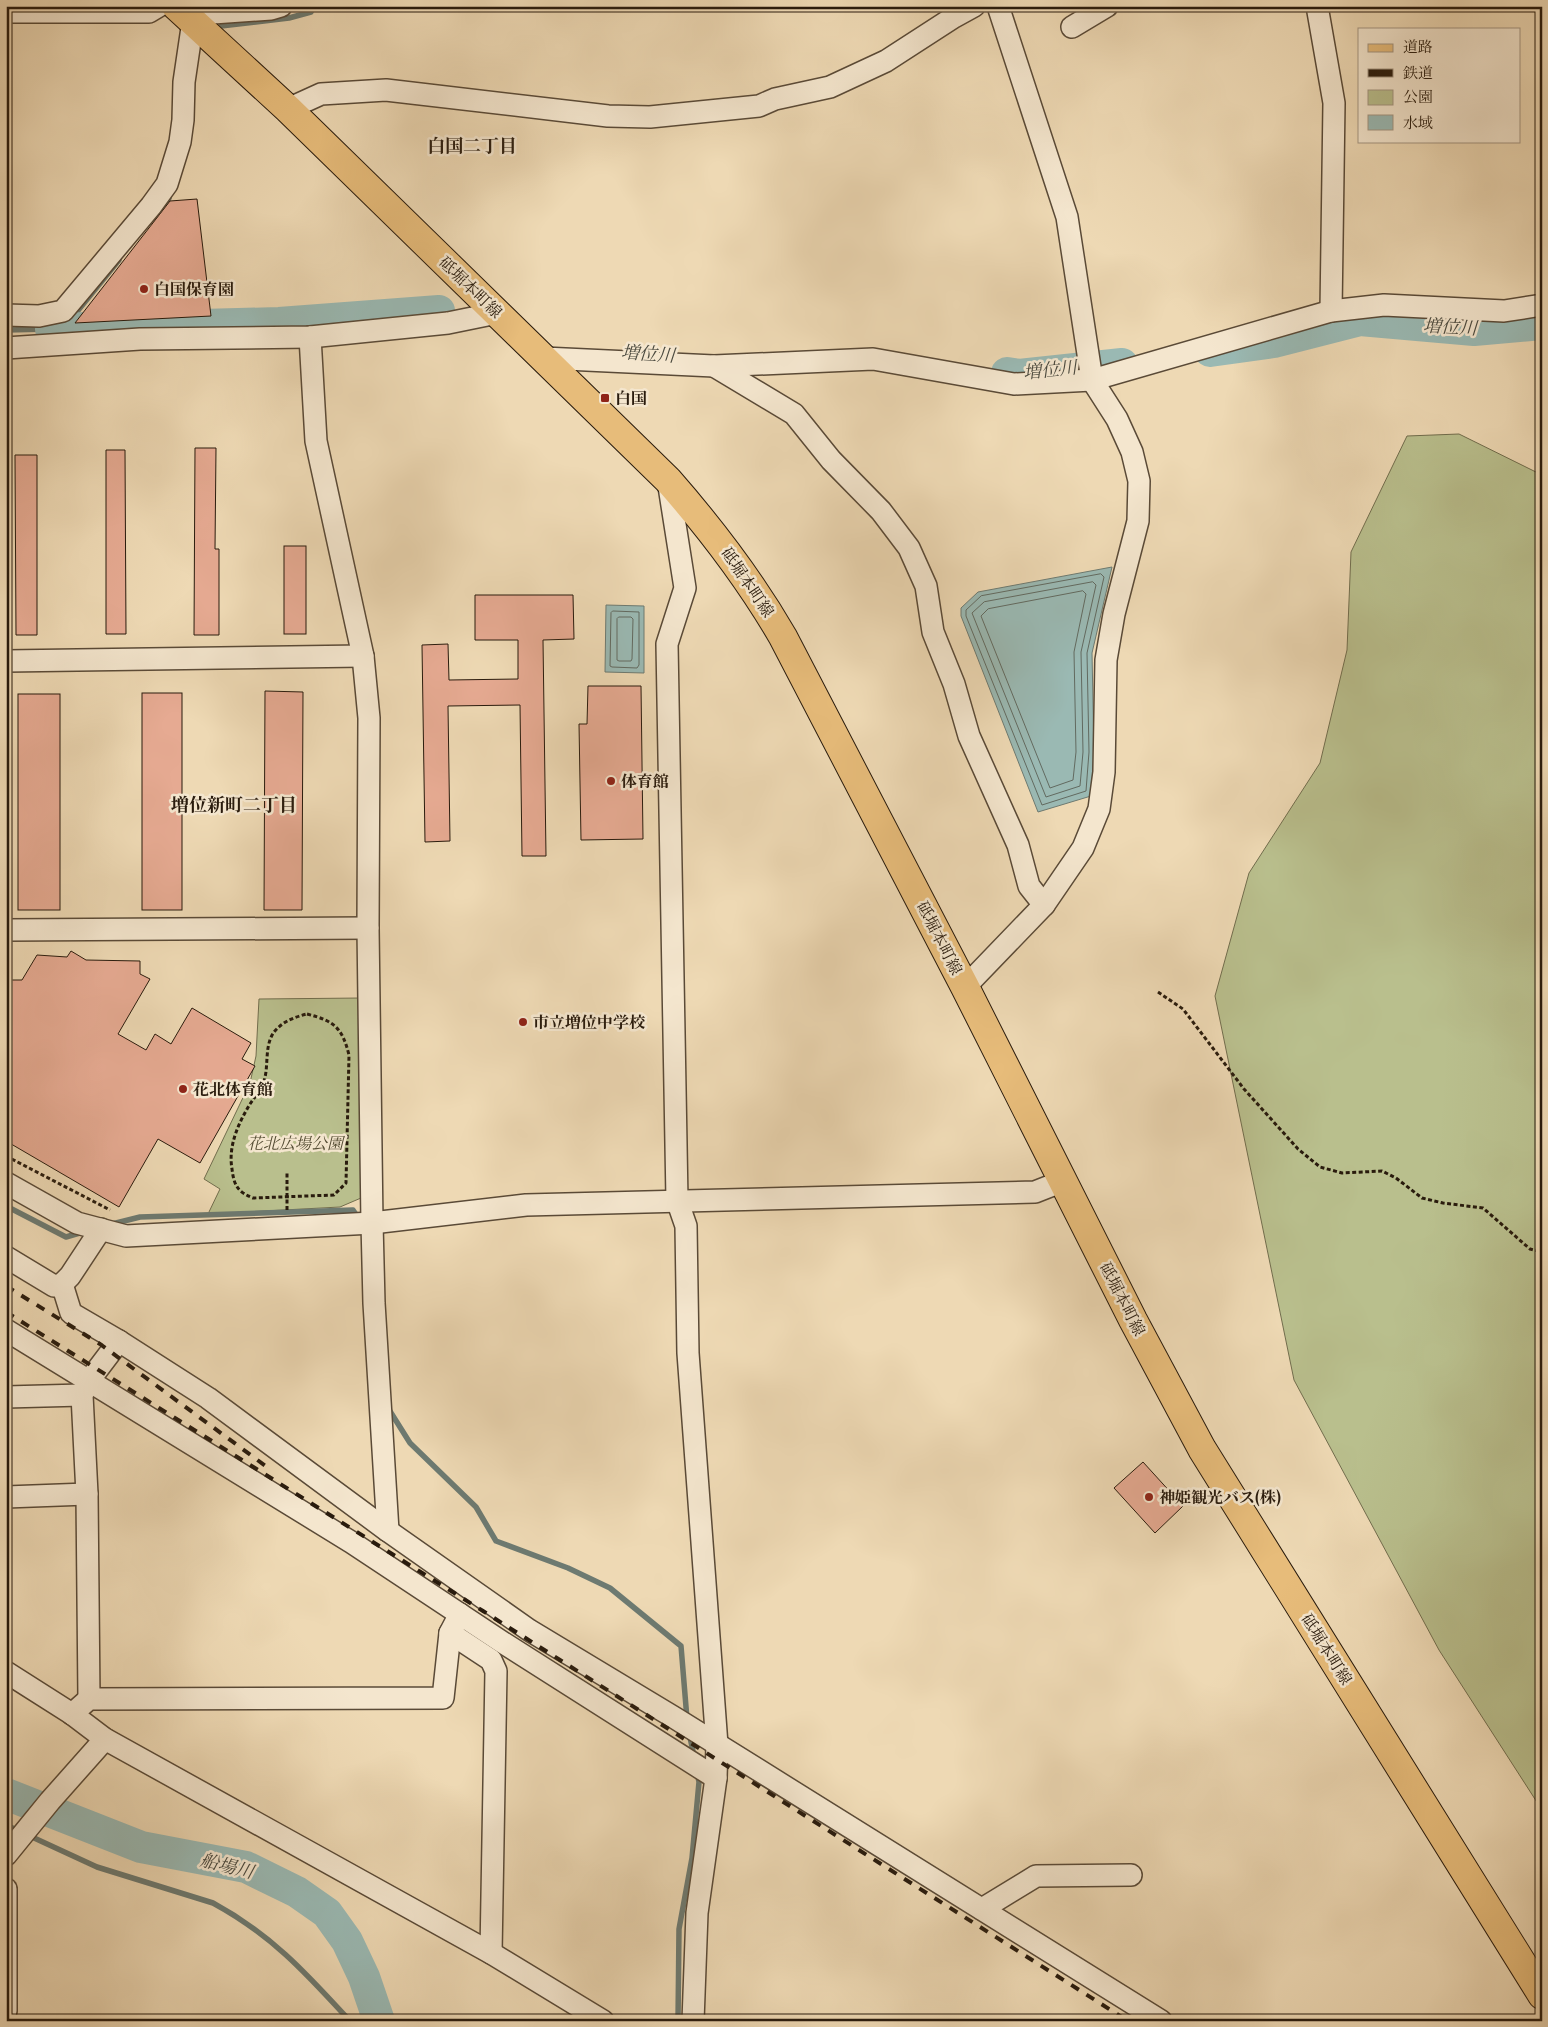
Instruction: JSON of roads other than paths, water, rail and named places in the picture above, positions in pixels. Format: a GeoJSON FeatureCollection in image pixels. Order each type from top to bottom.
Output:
{"type":"FeatureCollection","features":[{"type":"Feature","properties":{"kind":"main road","name":"砥堀本町線"},"geometry":{"type":"LineString","coordinates":[[185,14],[288,109],[668,480],[708,527],[760,596],[784,637],[965,987],[1133,1320],[1202,1449],[1542,1995]]}},
{"type":"Feature","properties":{"kind":"street"},"geometry":{"type":"LineString","coordinates":[[6,12],[149,12],[159,6]]}},
{"type":"Feature","properties":{"kind":"street"},"geometry":{"type":"LineString","coordinates":[[6,315],[39,316],[62,311],[151,206],[167,184],[180,142],[183,120],[185,14],[271,9],[281,6]]}},
{"type":"Feature","properties":{"kind":"street"},"geometry":{"type":"LineString","coordinates":[[288,109],[321,94],[386,90],[608,116],[650,116],[759,106],[775,99],[830,87],[886,61],[974,6]]}},
{"type":"Feature","properties":{"kind":"street"},"geometry":{"type":"LineString","coordinates":[[965,987],[1044,905],[1083,848],[1099,809],[1104,772],[1106,660],[1114,614],[1138,520],[1139,481],[1132,452],[1117,419],[1092,380],[1067,217],[998,6]]}},
{"type":"Feature","properties":{"kind":"street"},"geometry":{"type":"LineString","coordinates":[[1072,27],[1107,6]]}},
{"type":"Feature","properties":{"kind":"street"},"geometry":{"type":"LineString","coordinates":[[1317,6],[1334,103],[1331,311]]}},
{"type":"Feature","properties":{"kind":"street"},"geometry":{"type":"LineString","coordinates":[[544,358],[714,366],[872,359],[1014,384],[1092,380],[1331,311],[1384,305],[1504,311],[1542,305]]}},
{"type":"Feature","properties":{"kind":"street"},"geometry":{"type":"LineString","coordinates":[[6,348],[140,339],[310,337],[448,323],[497,313]]}},
{"type":"Feature","properties":{"kind":"street"},"geometry":{"type":"LineString","coordinates":[[310,337],[316,441],[363,656],[369,718],[368,928],[372,1223],[374,1302],[388,1531]]}},
{"type":"Feature","properties":{"kind":"street"},"geometry":{"type":"LineString","coordinates":[[714,366],[794,414],[831,460],[881,511],[909,548],[926,586],[934,632],[954,684],[969,736],[1018,845],[1028,886],[1044,905]]}},
{"type":"Feature","properties":{"kind":"street"},"geometry":{"type":"LineString","coordinates":[[668,480],[685,588],[667,644],[677,1200],[686,1226],[688,1354],[717,1745],[716,1778],[697,1913],[692,2021]]}},
{"type":"Feature","properties":{"kind":"street"},"geometry":{"type":"LineString","coordinates":[[6,661],[363,656]]}},
{"type":"Feature","properties":{"kind":"street"},"geometry":{"type":"LineString","coordinates":[[6,930],[368,928]]}},
{"type":"Feature","properties":{"kind":"street"},"geometry":{"type":"LineString","coordinates":[[6,1183],[77,1223],[126,1236],[372,1223],[526,1205],[1035,1192],[1063,1181]]}},
{"type":"Feature","properties":{"kind":"street"},"geometry":{"type":"LineString","coordinates":[[6,1257],[54,1286],[62,1284],[70,1276],[100,1229]]}},
{"type":"Feature","properties":{"kind":"street"},"geometry":{"type":"LineString","coordinates":[[62,1284],[71,1313],[119,1341],[208,1398],[388,1531],[529,1630],[1161,2021]]}},
{"type":"Feature","properties":{"kind":"street"},"geometry":{"type":"LineString","coordinates":[[6,1330],[85,1389],[351,1542],[716,1778]]}},
{"type":"Feature","properties":{"kind":"street"},"geometry":{"type":"LineString","coordinates":[[89,1699],[85,1389],[119,1341]]}},
{"type":"Feature","properties":{"kind":"street"},"geometry":{"type":"LineString","coordinates":[[6,1397],[85,1389]]}},
{"type":"Feature","properties":{"kind":"street"},"geometry":{"type":"LineString","coordinates":[[6,1497],[87,1494]]}},
{"type":"Feature","properties":{"kind":"street"},"geometry":{"type":"LineString","coordinates":[[72,1714],[89,1699],[443,1698],[450,1633],[460,1614]]}},
{"type":"Feature","properties":{"kind":"street"},"geometry":{"type":"LineString","coordinates":[[450,1633],[491,1660],[496,1671],[491,1953]]}},
{"type":"Feature","properties":{"kind":"street"},"geometry":{"type":"LineString","coordinates":[[6,1672],[72,1714],[105,1739],[491,1953],[603,2021]]}},
{"type":"Feature","properties":{"kind":"street"},"geometry":{"type":"LineString","coordinates":[[6,1855],[50,1801],[105,1739]]}},
{"type":"Feature","properties":{"kind":"street"},"geometry":{"type":"LineString","coordinates":[[982,1910],[1036,1876],[1131,1875]]}},
{"type":"Feature","properties":{"kind":"street"},"geometry":{"type":"LineString","coordinates":[[6,1889],[6,2010]]}},
{"type":"Feature","properties":{"kind":"water"},"geometry":{"type":"Polygon","coordinates":[[[1112,567],[1092,653],[1094,753],[1091,796],[1038,812],[961,616],[961,608],[978,592],[1112,567]]]}},
{"type":"Feature","properties":{"kind":"water"},"geometry":{"type":"Polygon","coordinates":[[[606,605],[644,606],[644,673],[605,672],[606,605]]]}},
{"type":"Feature","properties":{"kind":"waterway"},"geometry":{"type":"LineString","coordinates":[[221,26],[289,18],[311,12],[314,6]]}},
{"type":"Feature","properties":{"kind":"waterway"},"geometry":{"type":"LineString","coordinates":[[154,219],[169,198]]}},
{"type":"Feature","properties":{"kind":"waterway"},"geometry":{"type":"LineString","coordinates":[[6,330],[51,329],[71,319],[119,260]]}},
{"type":"Feature","properties":{"kind":"waterway"},"geometry":{"type":"LineString","coordinates":[[51,329],[279,323],[439,311]]}},
{"type":"Feature","properties":{"kind":"waterway","name":"増位川"},"geometry":{"type":"LineString","coordinates":[[1210,351],[1274,342],[1360,320],[1474,330],[1542,324]]}},
{"type":"Feature","properties":{"kind":"waterway","name":"増位川"},"geometry":{"type":"LineString","coordinates":[[1007,373],[1019,375],[1122,364]]}},
{"type":"Feature","properties":{"kind":"waterway"},"geometry":{"type":"LineString","coordinates":[[6,1206],[66,1237],[83,1232]]}},
{"type":"Feature","properties":{"kind":"waterway"},"geometry":{"type":"LineString","coordinates":[[112,1224],[140,1217],[353,1210],[359,1219]]}},
{"type":"Feature","properties":{"kind":"waterway"},"geometry":{"type":"LineString","coordinates":[[388,1408],[410,1443],[476,1507],[496,1541],[568,1568],[610,1588],[681,1646],[687,1719]]}},
{"type":"Feature","properties":{"kind":"waterway"},"geometry":{"type":"LineString","coordinates":[[689,1733],[694,1756]]}},
{"type":"Feature","properties":{"kind":"waterway"},"geometry":{"type":"LineString","coordinates":[[678,2021],[679,1929],[692,1858],[699,1782],[697,1772]]}},
{"type":"Feature","properties":{"kind":"waterway","name":"船場川"},"geometry":{"type":"LineString","coordinates":[[6,1794],[141,1847],[246,1867],[297,1892],[327,1913],[347,1941],[364,1977],[379,2021]]}},
{"type":"Feature","properties":{"kind":"waterway"},"geometry":{"type":"LineString","coordinates":[[6,1825],[97,1867],[213,1903],[234,1915],[271,1942],[303,1971],[350,2021]]}},
{"type":"Feature","properties":{"kind":"railway"},"geometry":{"type":"LineString","coordinates":[[6,1286],[100,1344],[271,1470]]}},
{"type":"Feature","properties":{"kind":"railway"},"geometry":{"type":"LineString","coordinates":[[6,1312],[483,1611],[1128,2021]]}},
{"type":"Feature","properties":{"kind":"place","name":"白国保育園"},"geometry":{"type":"Point","coordinates":[144,289]}},
{"type":"Feature","properties":{"kind":"place","name":"白国"},"geometry":{"type":"Point","coordinates":[605,398]}},
{"type":"Feature","properties":{"kind":"place","name":"体育館"},"geometry":{"type":"Point","coordinates":[611,781]}},
{"type":"Feature","properties":{"kind":"place","name":"市立増位中学校"},"geometry":{"type":"Point","coordinates":[523,1022]}},
{"type":"Feature","properties":{"kind":"place","name":"花北体育館"},"geometry":{"type":"Point","coordinates":[183,1089]}},
{"type":"Feature","properties":{"kind":"place","name":"神姫観光バス(株)"},"geometry":{"type":"Point","coordinates":[1149,1497]}},
{"type":"Feature","properties":{"kind":"district","name":"白国二丁目"},"geometry":{"type":"Point","coordinates":[472,146]}},
{"type":"Feature","properties":{"kind":"district","name":"増位新町二丁目"},"geometry":{"type":"Point","coordinates":[234,805]}},
{"type":"Feature","properties":{"kind":"park label","name":"花北広場公園"},"geometry":{"type":"Point","coordinates":[295,1143]}}]}
